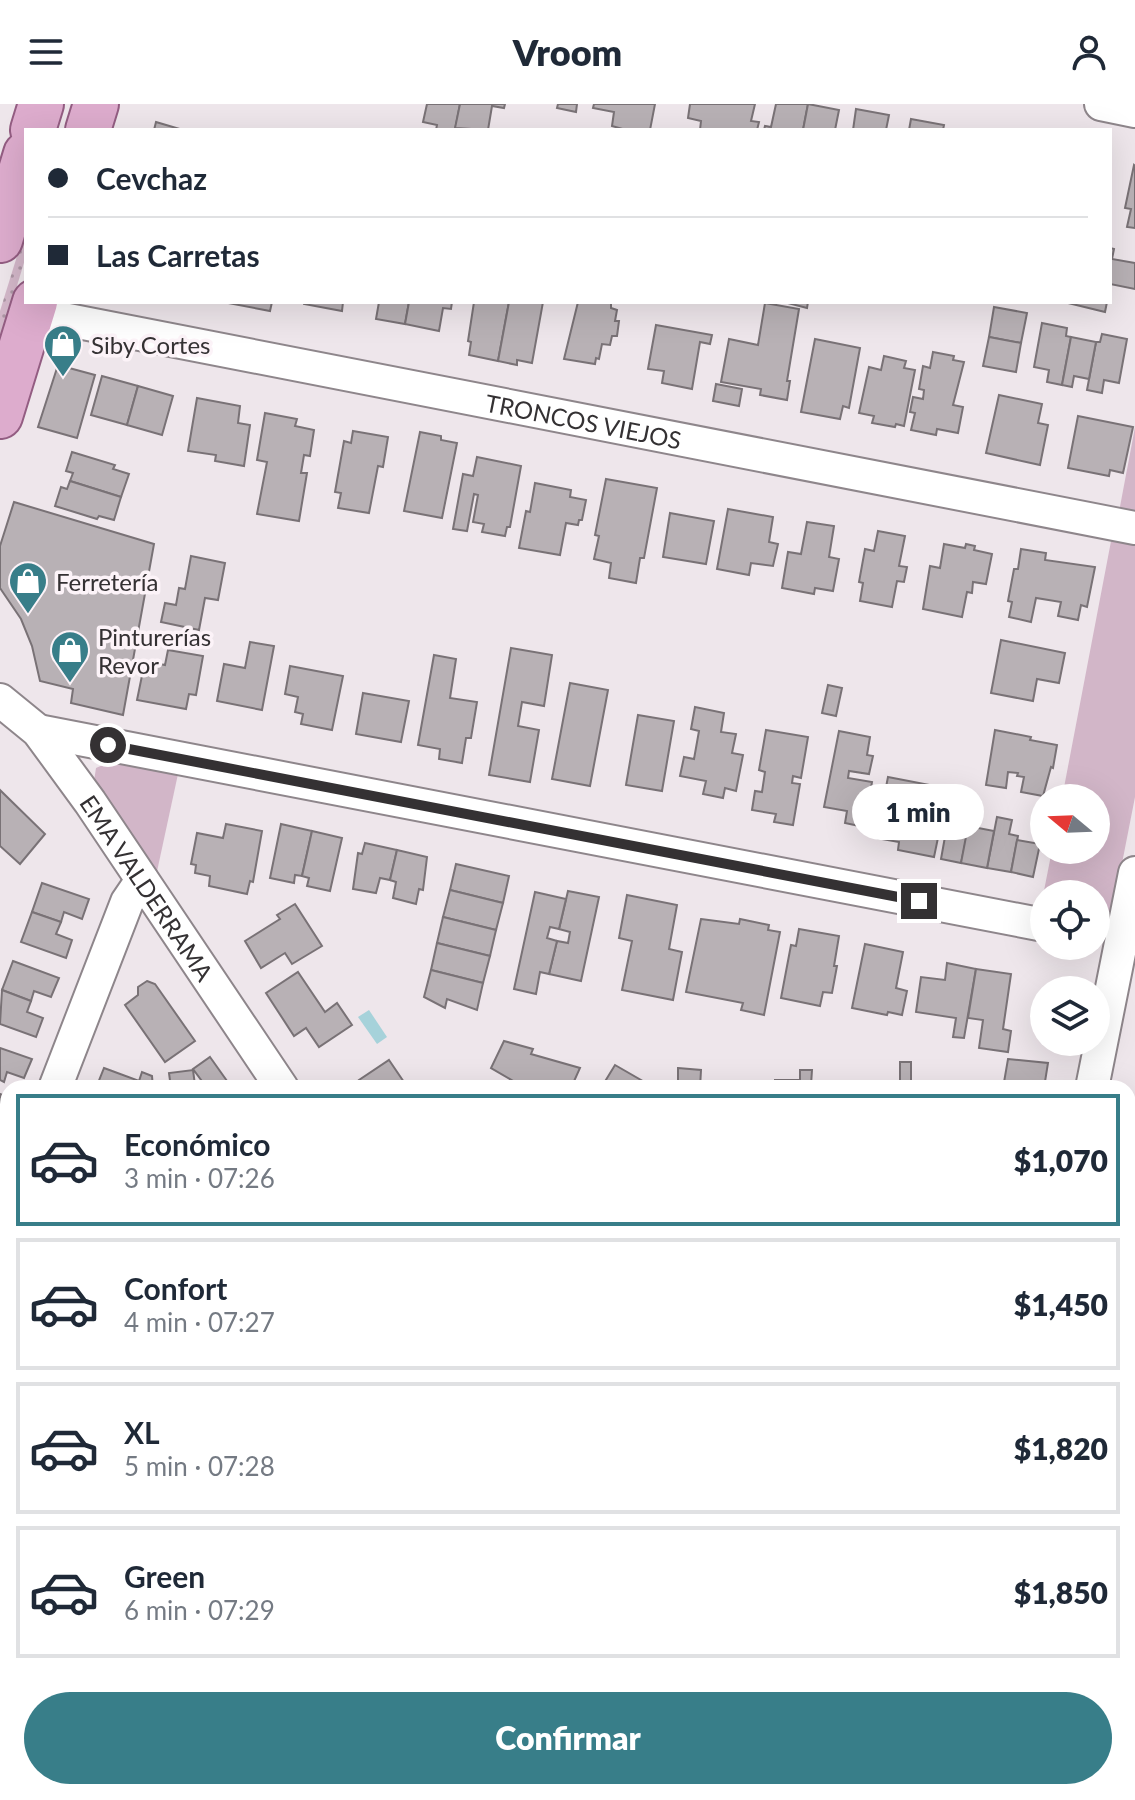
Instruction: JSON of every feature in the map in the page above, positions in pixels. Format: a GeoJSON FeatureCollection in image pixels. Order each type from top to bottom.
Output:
{"type":"FeatureCollection","features":[{"type":"Feature","properties":{"kind":"main road"},"geometry":{"type":"LineString","coordinates":[[34,128],[41,104]]}},
{"type":"Feature","properties":{"kind":"main road"},"geometry":{"type":"LineString","coordinates":[[89,128],[96,104]]}},
{"type":"Feature","properties":{"kind":"main road"},"geometry":{"type":"LineString","coordinates":[[0,240],[24,161]]}},
{"type":"Feature","properties":{"kind":"main road"},"geometry":{"type":"LineString","coordinates":[[0,416],[34,308]]}},
{"type":"Feature","properties":{"kind":"street"},"geometry":{"type":"LineString","coordinates":[[1101,104],[1135,111]]}},
{"type":"Feature","properties":{"kind":"street","name":"TRONCOS VIEJOS"},"geometry":{"type":"LineString","coordinates":[[34,308],[1135,528]]}},
{"type":"Feature","properties":{"kind":"street","name":"EMA VALDERRAMA"},"geometry":{"type":"LineString","coordinates":[[0,700],[38,731],[277,1080]]}},
{"type":"Feature","properties":{"kind":"street"},"geometry":{"type":"LineString","coordinates":[[38,731],[1030,922]]}},
{"type":"Feature","properties":{"kind":"street"},"geometry":{"type":"LineString","coordinates":[[1093,1080],[1117,939],[1135,873]]}},
{"type":"Feature","properties":{"kind":"street"},"geometry":{"type":"LineString","coordinates":[[58,1080],[127,902],[142,880]]}},
{"type":"Feature","properties":{"kind":"shaded area"},"geometry":{"type":"Polygon","coordinates":[[[24,233],[24,263],[0,342],[0,311],[24,233]]]}},
{"type":"Feature","properties":{"kind":"shaded area"},"geometry":{"type":"Polygon","coordinates":[[[1135,427],[1135,515],[1119,512],[1135,427]]]}},
{"type":"Feature","properties":{"kind":"shaded area"},"geometry":{"type":"Polygon","coordinates":[[[1112,536],[1135,541],[1135,797],[1110,912],[1110,880],[1046,880],[1049,864],[1110,864],[1110,784],[1065,784],[1112,536]]]}},
{"type":"Feature","properties":{"kind":"shaded area"},"geometry":{"type":"Polygon","coordinates":[[[112,761],[178,774],[156,876],[94,781],[96,768],[112,761]]]}},
{"type":"Feature","properties":{"kind":"water"},"geometry":{"type":"Polygon","coordinates":[[[369,1010],[387,1037],[377,1044],[358,1017],[369,1010]]]}},
{"type":"Feature","properties":{"kind":"building"},"geometry":{"type":"Polygon","coordinates":[[[427,104],[460,104],[455,128],[436,128],[437,125],[423,122],[427,104]]]}},
{"type":"Feature","properties":{"kind":"building"},"geometry":{"type":"Polygon","coordinates":[[[460,104],[505,104],[504,108],[492,106],[488,128],[455,128],[460,104]]]}},
{"type":"Feature","properties":{"kind":"building"},"geometry":{"type":"Polygon","coordinates":[[[558,104],[577,104],[576,112],[557,108],[558,104]]]}},
{"type":"Feature","properties":{"kind":"building"},"geometry":{"type":"Polygon","coordinates":[[[594,104],[655,104],[650,128],[612,126],[614,112],[593,108],[594,104]]]}},
{"type":"Feature","properties":{"kind":"building"},"geometry":{"type":"Polygon","coordinates":[[[690,104],[755,104],[751,121],[759,122],[758,128],[700,128],[701,121],[688,118],[690,104]]]}},
{"type":"Feature","properties":{"kind":"building"},"geometry":{"type":"Polygon","coordinates":[[[776,104],[808,104],[803,128],[764,128],[771,127],[776,104]]]}},
{"type":"Feature","properties":{"kind":"building"},"geometry":{"type":"Polygon","coordinates":[[[808,104],[839,110],[835,128],[803,128],[808,104]]]}},
{"type":"Feature","properties":{"kind":"building"},"geometry":{"type":"Polygon","coordinates":[[[856,109],[889,115],[886,128],[853,128],[856,109]]]}},
{"type":"Feature","properties":{"kind":"building"},"geometry":{"type":"Polygon","coordinates":[[[911,119],[944,125],[943,128],[909,128],[911,119]]]}},
{"type":"Feature","properties":{"kind":"building"},"geometry":{"type":"Polygon","coordinates":[[[156,122],[176,128],[154,128],[156,122]]]}},
{"type":"Feature","properties":{"kind":"building"},"geometry":{"type":"Polygon","coordinates":[[[1134,165],[1135,228],[1127,227],[1131,209],[1125,208],[1134,165]]]}},
{"type":"Feature","properties":{"kind":"building"},"geometry":{"type":"Polygon","coordinates":[[[1112,259],[1135,263],[1135,289],[1112,284],[1112,259]]]}},
{"type":"Feature","properties":{"kind":"building"},"geometry":{"type":"Polygon","coordinates":[[[233,304],[272,304],[270,311],[233,304]]]}},
{"type":"Feature","properties":{"kind":"building"},"geometry":{"type":"Polygon","coordinates":[[[304,304],[343,304],[342,311],[304,304]]]}},
{"type":"Feature","properties":{"kind":"building"},"geometry":{"type":"Polygon","coordinates":[[[379,304],[409,304],[405,324],[376,319],[379,304]]]}},
{"type":"Feature","properties":{"kind":"building"},"geometry":{"type":"Polygon","coordinates":[[[409,304],[452,304],[451,309],[443,308],[439,331],[405,324],[409,304]]]}},
{"type":"Feature","properties":{"kind":"building"},"geometry":{"type":"Polygon","coordinates":[[[474,304],[509,304],[498,361],[469,355],[471,342],[468,341],[474,304]]]}},
{"type":"Feature","properties":{"kind":"building"},"geometry":{"type":"Polygon","coordinates":[[[509,304],[543,304],[532,363],[517,360],[517,365],[498,361],[509,304]]]}},
{"type":"Feature","properties":{"kind":"building"},"geometry":{"type":"Polygon","coordinates":[[[578,304],[611,304],[611,308],[617,310],[617,336],[612,336],[610,345],[602,344],[595,364],[564,359],[578,304]]]}},
{"type":"Feature","properties":{"kind":"building"},"geometry":{"type":"Polygon","coordinates":[[[765,304],[799,309],[787,381],[790,381],[787,400],[760,395],[761,389],[721,382],[729,339],[758,345],[765,304]]]}},
{"type":"Feature","properties":{"kind":"building"},"geometry":{"type":"Polygon","coordinates":[[[1072,304],[1107,304],[1105,312],[1072,304]]]}},
{"type":"Feature","properties":{"kind":"building"},"geometry":{"type":"Polygon","coordinates":[[[994,307],[1027,313],[1021,343],[989,337],[994,307]]]}},
{"type":"Feature","properties":{"kind":"building"},"geometry":{"type":"Polygon","coordinates":[[[1042,323],[1067,328],[1066,336],[1071,337],[1062,385],[1047,382],[1049,370],[1034,367],[1042,323]]]}},
{"type":"Feature","properties":{"kind":"building"},"geometry":{"type":"Polygon","coordinates":[[[656,325],[712,335],[710,344],[700,342],[692,389],[662,383],[664,371],[648,369],[656,325]]]}},
{"type":"Feature","properties":{"kind":"building"},"geometry":{"type":"Polygon","coordinates":[[[1102,334],[1127,339],[1119,383],[1104,380],[1102,393],[1087,390],[1096,342],[1100,342],[1102,334]]]}},
{"type":"Feature","properties":{"kind":"building"},"geometry":{"type":"Polygon","coordinates":[[[989,337],[1021,343],[1016,372],[983,366],[989,337]]]}},
{"type":"Feature","properties":{"kind":"building"},"geometry":{"type":"Polygon","coordinates":[[[1071,337],[1096,342],[1089,379],[1074,376],[1072,387],[1062,385],[1071,337]]]}},
{"type":"Feature","properties":{"kind":"building"},"geometry":{"type":"Polygon","coordinates":[[[815,339],[860,348],[849,408],[843,406],[840,419],[801,412],[815,339]]]}},
{"type":"Feature","properties":{"kind":"building"},"geometry":{"type":"Polygon","coordinates":[[[933,352],[954,356],[953,360],[964,362],[953,405],[963,407],[958,433],[937,429],[936,435],[911,430],[915,413],[910,412],[913,397],[923,399],[924,390],[919,389],[923,366],[930,368],[933,352]]]}},
{"type":"Feature","properties":{"kind":"building"},"geometry":{"type":"Polygon","coordinates":[[[884,356],[906,361],[904,368],[915,370],[904,426],[872,423],[874,416],[859,413],[869,367],[881,370],[884,356]]]}},
{"type":"Feature","properties":{"kind":"building"},"geometry":{"type":"Polygon","coordinates":[[[58,365],[95,375],[77,438],[38,427],[58,365]]]}},
{"type":"Feature","properties":{"kind":"building"},"geometry":{"type":"Polygon","coordinates":[[[102,376],[138,386],[127,425],[91,415],[102,376]]]}},
{"type":"Feature","properties":{"kind":"building"},"geometry":{"type":"Polygon","coordinates":[[[716,384],[742,389],[739,406],[713,401],[716,384]]]}},
{"type":"Feature","properties":{"kind":"building"},"geometry":{"type":"Polygon","coordinates":[[[138,386],[173,396],[162,435],[127,425],[138,386]]]}},
{"type":"Feature","properties":{"kind":"building"},"geometry":{"type":"Polygon","coordinates":[[[999,395],[1042,404],[1038,423],[1048,425],[1040,465],[986,453],[999,395]]]}},
{"type":"Feature","properties":{"kind":"building"},"geometry":{"type":"Polygon","coordinates":[[[197,398],[240,406],[238,423],[250,425],[244,466],[215,461],[216,455],[188,451],[197,398]]]}},
{"type":"Feature","properties":{"kind":"building"},"geometry":{"type":"Polygon","coordinates":[[[265,413],[297,419],[295,426],[314,430],[310,456],[304,455],[301,473],[307,473],[299,521],[257,514],[267,462],[257,460],[265,413]]]}},
{"type":"Feature","properties":{"kind":"building"},"geometry":{"type":"Polygon","coordinates":[[[1078,416],[1133,427],[1123,473],[1110,470],[1109,476],[1068,468],[1078,416]]]}},
{"type":"Feature","properties":{"kind":"building"},"geometry":{"type":"Polygon","coordinates":[[[353,431],[388,437],[383,467],[378,466],[369,513],[338,508],[341,493],[335,492],[344,441],[351,443],[353,431]]]}},
{"type":"Feature","properties":{"kind":"building"},"geometry":{"type":"Polygon","coordinates":[[[420,432],[457,443],[442,518],[404,511],[420,432]]]}},
{"type":"Feature","properties":{"kind":"building"},"geometry":{"type":"Polygon","coordinates":[[[72,452],[115,465],[113,469],[129,474],[121,497],[70,481],[73,473],[66,471],[72,452]]]}},
{"type":"Feature","properties":{"kind":"building"},"geometry":{"type":"Polygon","coordinates":[[[477,457],[521,466],[510,527],[507,527],[505,536],[482,532],[484,524],[473,522],[478,495],[474,494],[467,531],[453,529],[463,474],[473,476],[477,457]]]}},
{"type":"Feature","properties":{"kind":"building"},"geometry":{"type":"Polygon","coordinates":[[[606,479],[657,488],[644,558],[640,558],[636,583],[609,578],[611,563],[594,559],[599,536],[595,535],[606,479]]]}},
{"type":"Feature","properties":{"kind":"building"},"geometry":{"type":"Polygon","coordinates":[[[70,481],[121,497],[114,520],[99,516],[97,519],[55,506],[61,487],[67,489],[70,481]]]}},
{"type":"Feature","properties":{"kind":"building"},"geometry":{"type":"Polygon","coordinates":[[[535,483],[571,490],[570,497],[586,500],[578,525],[566,523],[560,555],[519,548],[535,483]]]}},
{"type":"Feature","properties":{"kind":"building"},"geometry":{"type":"Polygon","coordinates":[[[14,502],[154,544],[123,715],[71,703],[73,689],[40,681],[32,646],[21,619],[0,588],[0,546],[14,502]]]}},
{"type":"Feature","properties":{"kind":"building"},"geometry":{"type":"Polygon","coordinates":[[[728,509],[773,517],[769,542],[778,544],[773,566],[751,563],[749,575],[717,569],[728,509]]]}},
{"type":"Feature","properties":{"kind":"building"},"geometry":{"type":"Polygon","coordinates":[[[670,513],[714,521],[706,564],[663,557],[670,513]]]}},
{"type":"Feature","properties":{"kind":"building"},"geometry":{"type":"Polygon","coordinates":[[[807,522],[834,526],[829,557],[839,559],[833,591],[815,588],[814,594],[782,588],[788,552],[801,554],[807,522]]]}},
{"type":"Feature","properties":{"kind":"building"},"geometry":{"type":"Polygon","coordinates":[[[878,531],[905,536],[899,566],[907,567],[904,582],[897,581],[892,607],[860,601],[863,583],[859,582],[865,549],[874,551],[878,531]]]}},
{"type":"Feature","properties":{"kind":"building"},"geometry":{"type":"Polygon","coordinates":[[[944,544],[965,548],[966,544],[975,546],[974,550],[992,554],[986,584],[973,582],[972,593],[967,592],[962,617],[923,609],[930,566],[940,568],[944,544]]]}},
{"type":"Feature","properties":{"kind":"building"},"geometry":{"type":"Polygon","coordinates":[[[1021,549],[1046,553],[1045,560],[1095,567],[1087,607],[1081,605],[1078,620],[1058,616],[1061,602],[1036,598],[1031,622],[1009,617],[1012,602],[1008,601],[1021,549]]]}},
{"type":"Feature","properties":{"kind":"building"},"geometry":{"type":"Polygon","coordinates":[[[191,556],[225,563],[218,600],[205,598],[199,630],[161,622],[165,603],[176,605],[179,588],[185,589],[191,556]]]}},
{"type":"Feature","properties":{"kind":"building"},"geometry":{"type":"Polygon","coordinates":[[[1001,640],[1065,653],[1059,683],[1037,679],[1033,701],[991,693],[1001,640]]]}},
{"type":"Feature","properties":{"kind":"building"},"geometry":{"type":"Polygon","coordinates":[[[250,642],[274,646],[262,710],[217,701],[224,664],[245,668],[250,642]]]}},
{"type":"Feature","properties":{"kind":"building"},"geometry":{"type":"Polygon","coordinates":[[[511,648],[552,655],[544,706],[522,702],[518,726],[539,730],[530,782],[489,775],[511,648]]]}},
{"type":"Feature","properties":{"kind":"building"},"geometry":{"type":"Polygon","coordinates":[[[168,650],[203,656],[196,695],[189,694],[186,709],[137,700],[145,661],[165,665],[168,650]]]}},
{"type":"Feature","properties":{"kind":"building"},"geometry":{"type":"Polygon","coordinates":[[[434,655],[456,659],[450,698],[477,702],[471,738],[466,738],[462,763],[439,759],[440,749],[418,745],[434,655]]]}},
{"type":"Feature","properties":{"kind":"building"},"geometry":{"type":"Polygon","coordinates":[[[290,666],[343,676],[332,730],[301,724],[303,714],[295,712],[298,697],[285,694],[290,666]]]}},
{"type":"Feature","properties":{"kind":"building"},"geometry":{"type":"Polygon","coordinates":[[[570,683],[608,690],[590,786],[552,779],[570,683]]]}},
{"type":"Feature","properties":{"kind":"building"},"geometry":{"type":"Polygon","coordinates":[[[828,685],[842,688],[836,716],[822,713],[828,685]]]}},
{"type":"Feature","properties":{"kind":"building"},"geometry":{"type":"Polygon","coordinates":[[[363,693],[409,701],[401,742],[356,734],[363,693]]]}},
{"type":"Feature","properties":{"kind":"building"},"geometry":{"type":"Polygon","coordinates":[[[695,707],[724,713],[721,732],[736,734],[732,753],[743,755],[736,791],[725,788],[723,798],[703,794],[706,781],[680,776],[684,757],[694,759],[699,731],[691,729],[695,707]]]}},
{"type":"Feature","properties":{"kind":"building"},"geometry":{"type":"Polygon","coordinates":[[[638,715],[674,721],[662,791],[626,785],[638,715]]]}},
{"type":"Feature","properties":{"kind":"building"},"geometry":{"type":"Polygon","coordinates":[[[766,730],[808,737],[801,778],[793,776],[792,783],[800,784],[793,825],[774,822],[776,814],[752,810],[755,791],[762,792],[765,772],[759,770],[766,730]]]}},
{"type":"Feature","properties":{"kind":"building"},"geometry":{"type":"Polygon","coordinates":[[[995,730],[1057,745],[1046,784],[1030,784],[1030,794],[1021,792],[1024,777],[1017,776],[1018,773],[1008,772],[1006,788],[986,785],[995,730]]]}},
{"type":"Feature","properties":{"kind":"building"},"geometry":{"type":"Polygon","coordinates":[[[839,731],[870,737],[867,755],[873,756],[869,774],[849,771],[848,778],[872,782],[864,827],[845,823],[847,811],[824,807],[839,731]]]}},
{"type":"Feature","properties":{"kind":"building"},"geometry":{"type":"Polygon","coordinates":[[[888,777],[940,787],[937,802],[945,804],[934,857],[898,850],[899,842],[876,838],[888,777]]]}},
{"type":"Feature","properties":{"kind":"building"},"geometry":{"type":"Polygon","coordinates":[[[0,790],[45,834],[20,864],[0,846],[0,790]]]}},
{"type":"Feature","properties":{"kind":"building"},"geometry":{"type":"Polygon","coordinates":[[[950,809],[965,812],[961,830],[968,831],[961,863],[941,859],[950,809]]]}},
{"type":"Feature","properties":{"kind":"building"},"geometry":{"type":"Polygon","coordinates":[[[997,817],[1012,820],[1009,834],[1018,836],[1011,872],[987,868],[997,817]]]}},
{"type":"Feature","properties":{"kind":"building"},"geometry":{"type":"Polygon","coordinates":[[[226,824],[262,831],[253,882],[250,881],[247,894],[209,886],[210,876],[195,873],[196,865],[191,864],[197,833],[223,838],[226,824]]]}},
{"type":"Feature","properties":{"kind":"building"},"geometry":{"type":"Polygon","coordinates":[[[281,824],[312,831],[302,876],[295,875],[294,883],[270,878],[281,824]]]}},
{"type":"Feature","properties":{"kind":"building"},"geometry":{"type":"Polygon","coordinates":[[[968,826],[994,831],[987,868],[961,863],[968,826]]]}},
{"type":"Feature","properties":{"kind":"building"},"geometry":{"type":"Polygon","coordinates":[[[312,831],[342,838],[330,891],[307,886],[309,878],[302,876],[312,831]]]}},
{"type":"Feature","properties":{"kind":"building"},"geometry":{"type":"Polygon","coordinates":[[[1017,840],[1030,842],[1030,864],[1036,864],[1033,877],[1011,872],[1017,840]]]}},
{"type":"Feature","properties":{"kind":"building"},"geometry":{"type":"Polygon","coordinates":[[[365,843],[397,850],[390,880],[380,878],[376,893],[353,889],[358,853],[362,854],[365,843]]]}},
{"type":"Feature","properties":{"kind":"building"},"geometry":{"type":"Polygon","coordinates":[[[397,850],[427,857],[423,890],[419,889],[416,904],[393,898],[396,882],[390,880],[397,850]]]}},
{"type":"Feature","properties":{"kind":"building"},"geometry":{"type":"Polygon","coordinates":[[[456,864],[509,876],[503,903],[450,890],[456,864]]]}},
{"type":"Feature","properties":{"kind":"building"},"geometry":{"type":"Polygon","coordinates":[[[42,883],[89,899],[82,919],[64,912],[61,922],[32,912],[42,883]]]}},
{"type":"Feature","properties":{"kind":"building"},"geometry":{"type":"Polygon","coordinates":[[[450,890],[503,903],[496,930],[443,917],[450,890]]]}},
{"type":"Feature","properties":{"kind":"building"},"geometry":{"type":"Polygon","coordinates":[[[568,891],[599,897],[581,981],[549,974],[557,941],[568,943],[570,932],[559,929],[568,891]]]}},
{"type":"Feature","properties":{"kind":"building"},"geometry":{"type":"Polygon","coordinates":[[[535,892],[566,899],[559,929],[550,927],[547,938],[557,941],[549,974],[540,972],[536,994],[514,989],[535,892]]]}},
{"type":"Feature","properties":{"kind":"building"},"geometry":{"type":"Polygon","coordinates":[[[627,895],[677,905],[669,949],[682,952],[673,1000],[622,990],[632,941],[619,938],[627,895]]]}},
{"type":"Feature","properties":{"kind":"building"},"geometry":{"type":"Polygon","coordinates":[[[295,904],[322,946],[292,964],[285,953],[261,968],[245,941],[280,919],[277,915],[295,904]]]}},
{"type":"Feature","properties":{"kind":"building"},"geometry":{"type":"Polygon","coordinates":[[[32,912],[61,922],[56,934],[72,940],[66,958],[21,942],[32,912]]]}},
{"type":"Feature","properties":{"kind":"building"},"geometry":{"type":"Polygon","coordinates":[[[443,917],[496,930],[490,956],[437,943],[443,917]]]}},
{"type":"Feature","properties":{"kind":"building"},"geometry":{"type":"Polygon","coordinates":[[[701,919],[739,924],[740,919],[769,925],[768,930],[780,932],[764,1015],[741,1010],[743,1003],[686,992],[701,919]]]}},
{"type":"Feature","properties":{"kind":"building"},"geometry":{"type":"Polygon","coordinates":[[[799,929],[839,936],[832,993],[823,992],[820,1006],[781,998],[791,945],[796,946],[799,929]]]}},
{"type":"Feature","properties":{"kind":"building"},"geometry":{"type":"Polygon","coordinates":[[[437,943],[490,956],[483,983],[431,970],[437,943]]]}},
{"type":"Feature","properties":{"kind":"building"},"geometry":{"type":"Polygon","coordinates":[[[865,944],[903,952],[896,988],[907,991],[902,1015],[852,1008],[865,944]]]}},
{"type":"Feature","properties":{"kind":"building"},"geometry":{"type":"Polygon","coordinates":[[[13,961],[59,978],[51,997],[34,991],[31,1001],[2,990],[13,961]]]}},
{"type":"Feature","properties":{"kind":"building"},"geometry":{"type":"Polygon","coordinates":[[[947,963],[976,969],[964,1038],[953,1037],[956,1018],[916,1012],[921,977],[945,980],[947,963]]]}},
{"type":"Feature","properties":{"kind":"building"},"geometry":{"type":"Polygon","coordinates":[[[976,969],[1011,974],[1003,1029],[1011,1031],[1008,1052],[979,1048],[983,1020],[968,1018],[976,969]]]}},
{"type":"Feature","properties":{"kind":"building"},"geometry":{"type":"Polygon","coordinates":[[[431,970],[483,983],[477,1010],[447,999],[445,1008],[424,997],[431,970]]]}},
{"type":"Feature","properties":{"kind":"building"},"geometry":{"type":"Polygon","coordinates":[[[298,972],[325,1012],[337,1003],[352,1025],[319,1047],[306,1028],[294,1036],[266,993],[298,972]]]}},
{"type":"Feature","properties":{"kind":"building"},"geometry":{"type":"Polygon","coordinates":[[[147,981],[155,984],[195,1041],[165,1062],[125,1005],[138,995],[138,987],[147,981]]]}},
{"type":"Feature","properties":{"kind":"building"},"geometry":{"type":"Polygon","coordinates":[[[2,990],[31,1001],[27,1012],[43,1018],[36,1037],[0,1024],[2,990]]]}},
{"type":"Feature","properties":{"kind":"building"},"geometry":{"type":"Polygon","coordinates":[[[504,1041],[533,1049],[531,1054],[580,1068],[575,1080],[511,1080],[491,1068],[504,1041]]]}},
{"type":"Feature","properties":{"kind":"building"},"geometry":{"type":"Polygon","coordinates":[[[0,1048],[32,1059],[24,1078],[7,1072],[5,1080],[0,1080],[0,1048]]]}},
{"type":"Feature","properties":{"kind":"building"},"geometry":{"type":"Polygon","coordinates":[[[210,1057],[226,1080],[201,1080],[193,1069],[210,1057]]]}},
{"type":"Feature","properties":{"kind":"building"},"geometry":{"type":"Polygon","coordinates":[[[1008,1059],[1048,1063],[1045,1080],[1004,1080],[1008,1059]]]}},
{"type":"Feature","properties":{"kind":"building"},"geometry":{"type":"Polygon","coordinates":[[[389,1060],[403,1080],[359,1080],[389,1060]]]}},
{"type":"Feature","properties":{"kind":"building"},"geometry":{"type":"Polygon","coordinates":[[[900,1062],[911,1062],[911,1080],[900,1080],[900,1062]]]}},
{"type":"Feature","properties":{"kind":"building"},"geometry":{"type":"Polygon","coordinates":[[[615,1065],[641,1080],[606,1080],[615,1065]]]}},
{"type":"Feature","properties":{"kind":"building"},"geometry":{"type":"Polygon","coordinates":[[[104,1068],[136,1080],[99,1080],[104,1068]]]}},
{"type":"Feature","properties":{"kind":"building"},"geometry":{"type":"Polygon","coordinates":[[[678,1068],[701,1070],[700,1080],[678,1080],[678,1068]]]}},
{"type":"Feature","properties":{"kind":"building"},"geometry":{"type":"Polygon","coordinates":[[[193,1070],[194,1080],[170,1080],[169,1073],[193,1070]]]}},
{"type":"Feature","properties":{"kind":"building"},"geometry":{"type":"Polygon","coordinates":[[[800,1070],[812,1070],[811,1080],[800,1080],[800,1070]]]}},
{"type":"Feature","properties":{"kind":"building"},"geometry":{"type":"Polygon","coordinates":[[[142,1072],[152,1076],[152,1080],[139,1080],[142,1072]]]}},
{"type":"Feature","properties":{"kind":"place","name":"Siby Cortes"},"geometry":{"type":"Point","coordinates":[63,378]}},
{"type":"Feature","properties":{"kind":"place","name":"Ferretería"},"geometry":{"type":"Point","coordinates":[28,615]}},
{"type":"Feature","properties":{"kind":"place","name":"Pinturerías Revor"},"geometry":{"type":"Point","coordinates":[70,684]}},
{"type":"Feature","properties":{"kind":"route"},"geometry":{"type":"LineString","coordinates":[[108,745],[919,901]]}}]}
